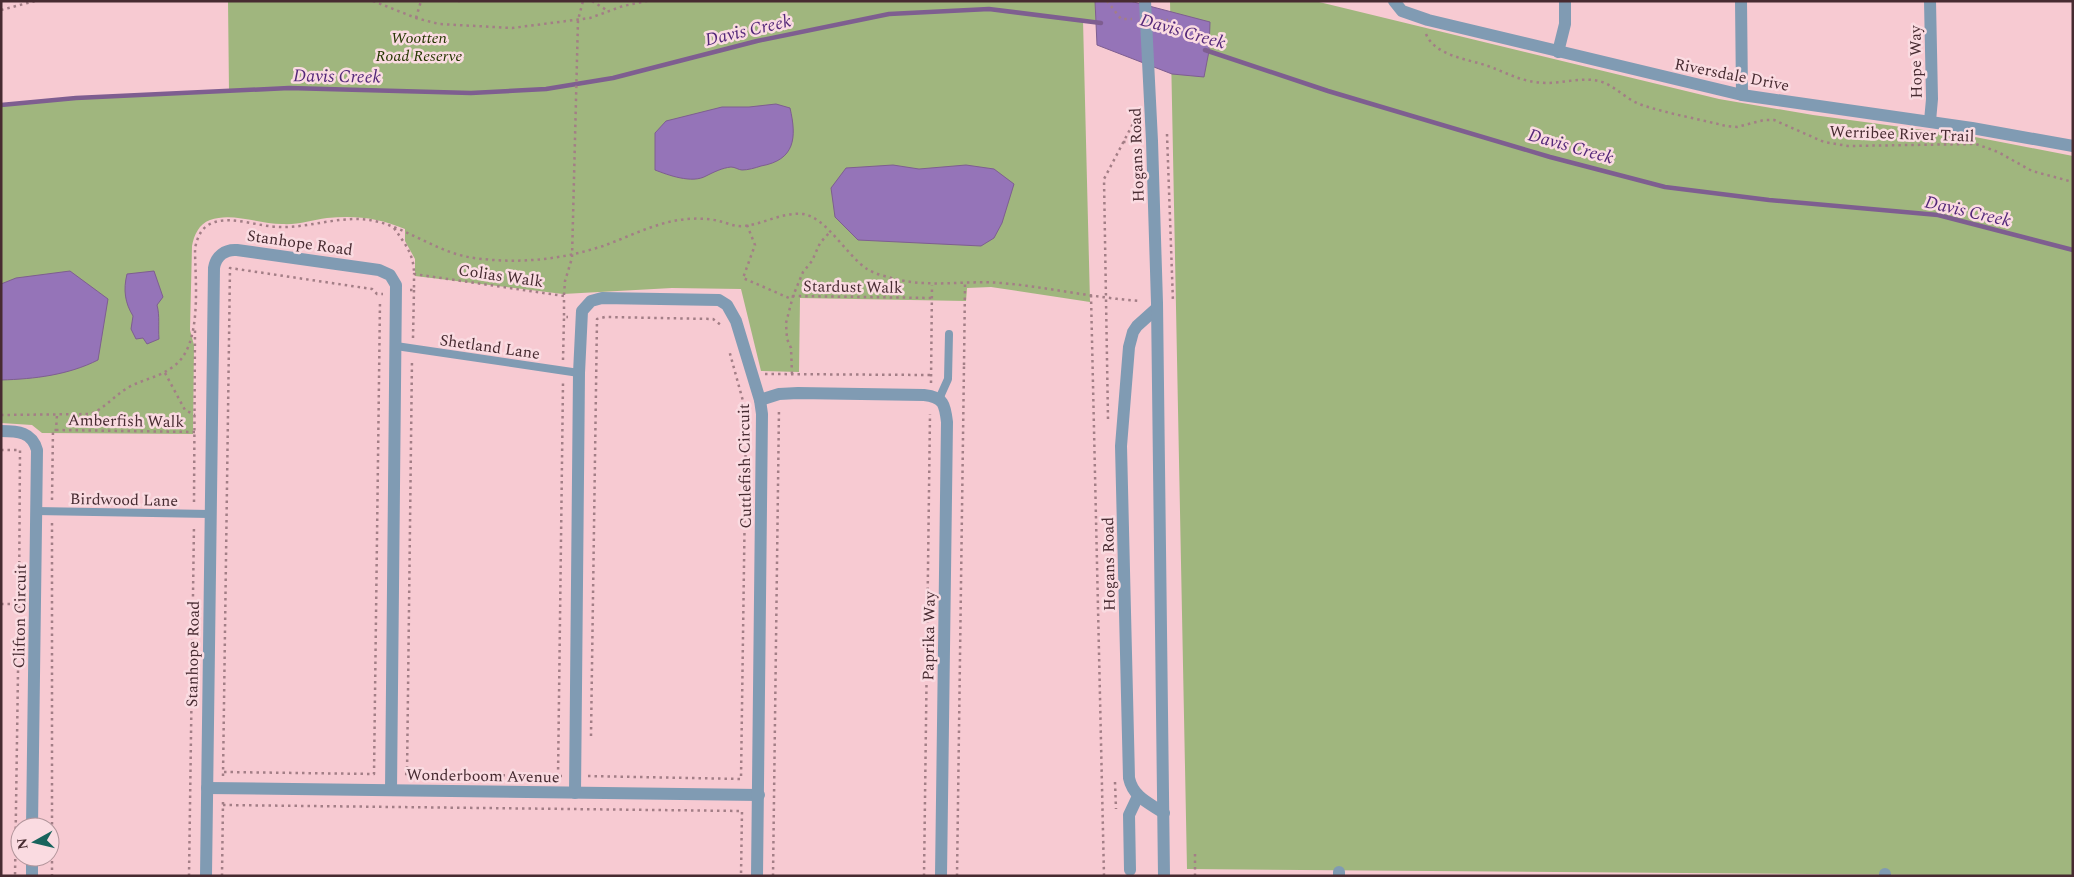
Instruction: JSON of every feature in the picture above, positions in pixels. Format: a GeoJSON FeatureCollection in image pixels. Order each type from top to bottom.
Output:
{"type":"FeatureCollection","features":[{"type":"Feature","properties":{"kind":"street","name":"Hogans Road"},"geometry":{"type":"LineString","coordinates":[[1145,1],[1152,141],[1157,308],[1164,876]]}},
{"type":"Feature","properties":{"kind":"street","name":"Riversdale Drive"},"geometry":{"type":"LineString","coordinates":[[1394,1],[1402,11],[1409,15],[1742,95],[1930,121],[2073,146]]}},
{"type":"Feature","properties":{"kind":"street"},"geometry":{"type":"LineString","coordinates":[[1558,52],[1565,24],[1565,1]]}},
{"type":"Feature","properties":{"kind":"street"},"geometry":{"type":"LineString","coordinates":[[1741,1],[1742,95]]}},
{"type":"Feature","properties":{"kind":"street","name":"Hope Way"},"geometry":{"type":"LineString","coordinates":[[1930,1],[1932,99],[1930,121]]}},
{"type":"Feature","properties":{"kind":"street","name":"Stanhope Road"},"geometry":{"type":"LineString","coordinates":[[206,876],[214,268],[218,258],[227,251],[237,250],[379,270],[385,272],[394,280],[397,291]]}},
{"type":"Feature","properties":{"kind":"street"},"geometry":{"type":"LineString","coordinates":[[391,790],[397,291]]}},
{"type":"Feature","properties":{"kind":"street","name":"Cuttlefish Circuit"},"geometry":{"type":"LineString","coordinates":[[581,318],[585,306],[590,301],[602,298],[719,300],[727,305],[736,321],[760,400],[763,429],[758,876]]}},
{"type":"Feature","properties":{"kind":"street","name":"Hogans Road"},"geometry":{"type":"LineString","coordinates":[[1138,796],[1130,784],[1129,771],[1122,422],[1129,347],[1133,332],[1157,308]]}},
{"type":"Feature","properties":{"kind":"street"},"geometry":{"type":"LineString","coordinates":[[575,793],[581,318]]}},
{"type":"Feature","properties":{"kind":"street"},"geometry":{"type":"LineString","coordinates":[[760,400],[779,394],[935,397]]}},
{"type":"Feature","properties":{"kind":"street","name":"Paprika Way"},"geometry":{"type":"LineString","coordinates":[[935,397],[944,404],[947,422],[941,876]]}},
{"type":"Feature","properties":{"kind":"street","name":"Clifton Circuit"},"geometry":{"type":"LineString","coordinates":[[1,431],[23,433],[32,439],[35,445],[36,511],[32,817]]}},
{"type":"Feature","properties":{"kind":"street","name":"Wonderboom Avenue"},"geometry":{"type":"LineString","coordinates":[[207,788],[759,795]]}},
{"type":"Feature","properties":{"kind":"street"},"geometry":{"type":"LineString","coordinates":[[1130,870],[1130,815],[1138,796],[1164,813]]}},
{"type":"Feature","properties":{"kind":"lane"},"geometry":{"type":"LineString","coordinates":[[935,397],[948,379],[949,334]]}},
{"type":"Feature","properties":{"kind":"lane","name":"Shetland Lane"},"geometry":{"type":"LineString","coordinates":[[396,346],[579,373]]}},
{"type":"Feature","properties":{"kind":"lane","name":"Birdwood Lane"},"geometry":{"type":"LineString","coordinates":[[36,511],[210,514]]}},
{"type":"Feature","properties":{"kind":"path"},"geometry":{"type":"LineString","coordinates":[[1,10],[35,1]]}},
{"type":"Feature","properties":{"kind":"path"},"geometry":{"type":"LineString","coordinates":[[373,1],[416,18],[439,24],[512,28],[590,18],[623,6],[647,1]]}},
{"type":"Feature","properties":{"kind":"path"},"geometry":{"type":"LineString","coordinates":[[416,18],[420,1]]}},
{"type":"Feature","properties":{"kind":"path"},"geometry":{"type":"LineString","coordinates":[[564,296],[565,281],[572,254],[578,20],[583,1]]}},
{"type":"Feature","properties":{"kind":"path"},"geometry":{"type":"LineString","coordinates":[[592,1],[609,11]]}},
{"type":"Feature","properties":{"kind":"path","name":"Werribee River Trail"},"geometry":{"type":"LineString","coordinates":[[1427,30],[1426,36],[1448,54],[1526,81],[1546,83],[1592,80],[1601,82],[1640,104],[1650,107],[1726,126],[1737,127],[1764,120],[1774,120],[1824,142],[1848,146],[1976,144],[1998,152],[2032,171],[2073,182]]}},
{"type":"Feature","properties":{"kind":"path"},"geometry":{"type":"LineString","coordinates":[[1106,298],[1104,179],[1124,142]]}},
{"type":"Feature","properties":{"kind":"path"},"geometry":{"type":"LineString","coordinates":[[1168,142],[1173,302]]}},
{"type":"Feature","properties":{"kind":"path"},"geometry":{"type":"LineString","coordinates":[[189,876],[195,432],[195,248],[200,233],[208,225],[226,220],[288,228],[358,219],[394,227],[425,243],[471,257],[516,262],[572,254],[655,226],[683,219],[709,219],[738,226],[787,215],[804,214],[815,219],[830,232],[847,252],[868,270],[896,279],[932,285],[999,282],[1106,298],[1141,301]]}},
{"type":"Feature","properties":{"kind":"path"},"geometry":{"type":"LineString","coordinates":[[747,225],[755,245],[743,278],[789,298],[793,296],[803,272],[812,261],[820,243],[830,232]]}},
{"type":"Feature","properties":{"kind":"path"},"geometry":{"type":"LineString","coordinates":[[394,227],[410,251],[414,274],[407,774]]}},
{"type":"Feature","properties":{"kind":"path"},"geometry":{"type":"LineString","coordinates":[[222,876],[230,268],[372,289],[376,294],[414,290]]}},
{"type":"Feature","properties":{"kind":"path","name":"Colias Walk"},"geometry":{"type":"LineString","coordinates":[[414,274],[564,296],[558,776]]}},
{"type":"Feature","properties":{"kind":"path"},"geometry":{"type":"LineString","coordinates":[[957,876],[965,284]]}},
{"type":"Feature","properties":{"kind":"path"},"geometry":{"type":"LineString","coordinates":[[924,876],[935,397],[931,376],[932,285]]}},
{"type":"Feature","properties":{"kind":"path"},"geometry":{"type":"LineString","coordinates":[[374,774],[380,294]]}},
{"type":"Feature","properties":{"kind":"path"},"geometry":{"type":"LineString","coordinates":[[1091,295],[1104,876]]}},
{"type":"Feature","properties":{"kind":"path","name":"Stardust Walk"},"geometry":{"type":"LineString","coordinates":[[792,374],[791,348],[786,323],[793,296],[932,298]]}},
{"type":"Feature","properties":{"kind":"path"},"geometry":{"type":"LineString","coordinates":[[564,317],[597,319],[605,317],[713,319],[723,326]]}},
{"type":"Feature","properties":{"kind":"path"},"geometry":{"type":"LineString","coordinates":[[591,737],[597,319]]}},
{"type":"Feature","properties":{"kind":"path"},"geometry":{"type":"LineString","coordinates":[[1,415],[91,414],[98,411],[130,386],[165,373],[176,365],[187,352],[194,325]]}},
{"type":"Feature","properties":{"kind":"path"},"geometry":{"type":"LineString","coordinates":[[224,772],[741,779],[746,412],[727,343]]}},
{"type":"Feature","properties":{"kind":"path"},"geometry":{"type":"LineString","coordinates":[[949,368],[964,365]]}},
{"type":"Feature","properties":{"kind":"path"},"geometry":{"type":"LineString","coordinates":[[165,373],[185,410],[195,415]]}},
{"type":"Feature","properties":{"kind":"path"},"geometry":{"type":"LineString","coordinates":[[780,374],[931,376]]}},
{"type":"Feature","properties":{"kind":"path"},"geometry":{"type":"LineString","coordinates":[[773,876],[779,394]]}},
{"type":"Feature","properties":{"kind":"path"},"geometry":{"type":"LineString","coordinates":[[52,876],[52,511],[53,430],[56,430],[57,415]]}},
{"type":"Feature","properties":{"kind":"path","name":"Amberfish Walk"},"geometry":{"type":"LineString","coordinates":[[56,430],[195,432]]}},
{"type":"Feature","properties":{"kind":"path"},"geometry":{"type":"LineString","coordinates":[[1,450],[20,450],[15,876]]}},
{"type":"Feature","properties":{"kind":"path"},"geometry":{"type":"LineString","coordinates":[[1,604],[19,604]]}},
{"type":"Feature","properties":{"kind":"path"},"geometry":{"type":"LineString","coordinates":[[590,766],[590,776]]}},
{"type":"Feature","properties":{"kind":"path"},"geometry":{"type":"LineString","coordinates":[[223,804],[742,812],[741,876]]}},
{"type":"Feature","properties":{"kind":"path"},"geometry":{"type":"LineString","coordinates":[[1195,854],[1195,876]]}},
{"type":"Feature","properties":{"kind":"green space","name":"Wootten Road Reserve"},"geometry":{"type":"Polygon","coordinates":[[[228,1],[1095,1],[1096,22],[1083,20],[1090,302],[991,287],[967,288],[966,301],[800,298],[799,372],[761,371],[741,289],[672,288],[563,294],[415,276],[415,259],[405,241],[405,229],[386,222],[348,217],[273,224],[227,217],[218,218],[206,222],[200,227],[192,246],[190,330],[194,345],[193,434],[42,433],[32,425],[1,423],[1,105],[76,98],[229,91],[228,1]]]}},
{"type":"Feature","properties":{"kind":"green space"},"geometry":{"type":"Polygon","coordinates":[[[1170,1],[1315,1],[1719,99],[1813,115],[1975,137],[2073,156],[2073,876],[1187,869],[1170,1]]]}},
{"type":"Feature","properties":{"kind":"water"},"geometry":{"type":"Polygon","coordinates":[[[1095,1],[1130,1],[1210,22],[1209,51],[1204,77],[1172,74],[1097,45],[1095,1]]]}},
{"type":"Feature","properties":{"kind":"water"},"geometry":{"type":"Polygon","coordinates":[[[776,104],[790,108],[793,129],[791,146],[781,159],[749,169],[724,168],[694,179],[680,178],[655,170],[655,133],[666,121],[722,107],[776,104]]]}},
{"type":"Feature","properties":{"kind":"water"},"geometry":{"type":"Polygon","coordinates":[[[893,165],[919,169],[966,165],[994,169],[1014,184],[1002,223],[994,238],[981,246],[858,240],[835,217],[831,188],[846,168],[893,165]]]}},
{"type":"Feature","properties":{"kind":"water"},"geometry":{"type":"Polygon","coordinates":[[[70,271],[108,299],[98,360],[63,373],[26,379],[1,380],[1,284],[16,278],[70,271]]]}},
{"type":"Feature","properties":{"kind":"water"},"geometry":{"type":"Polygon","coordinates":[[[154,271],[163,297],[157,305],[159,339],[147,344],[143,338],[136,339],[131,329],[133,316],[128,306],[125,285],[127,274],[154,271]]]}},
{"type":"Feature","properties":{"kind":"waterway","name":"Davis Creek"},"geometry":{"type":"LineString","coordinates":[[1,105],[76,98],[289,88],[471,93],[546,89],[613,78],[757,41],[889,14],[989,9],[1101,23]]}},
{"type":"Feature","properties":{"kind":"waterway","name":"Davis Creek"},"geometry":{"type":"LineString","coordinates":[[1205,50],[1328,91],[1550,157],[1665,187],[1769,200],[1938,215],[2073,250]]}}]}
